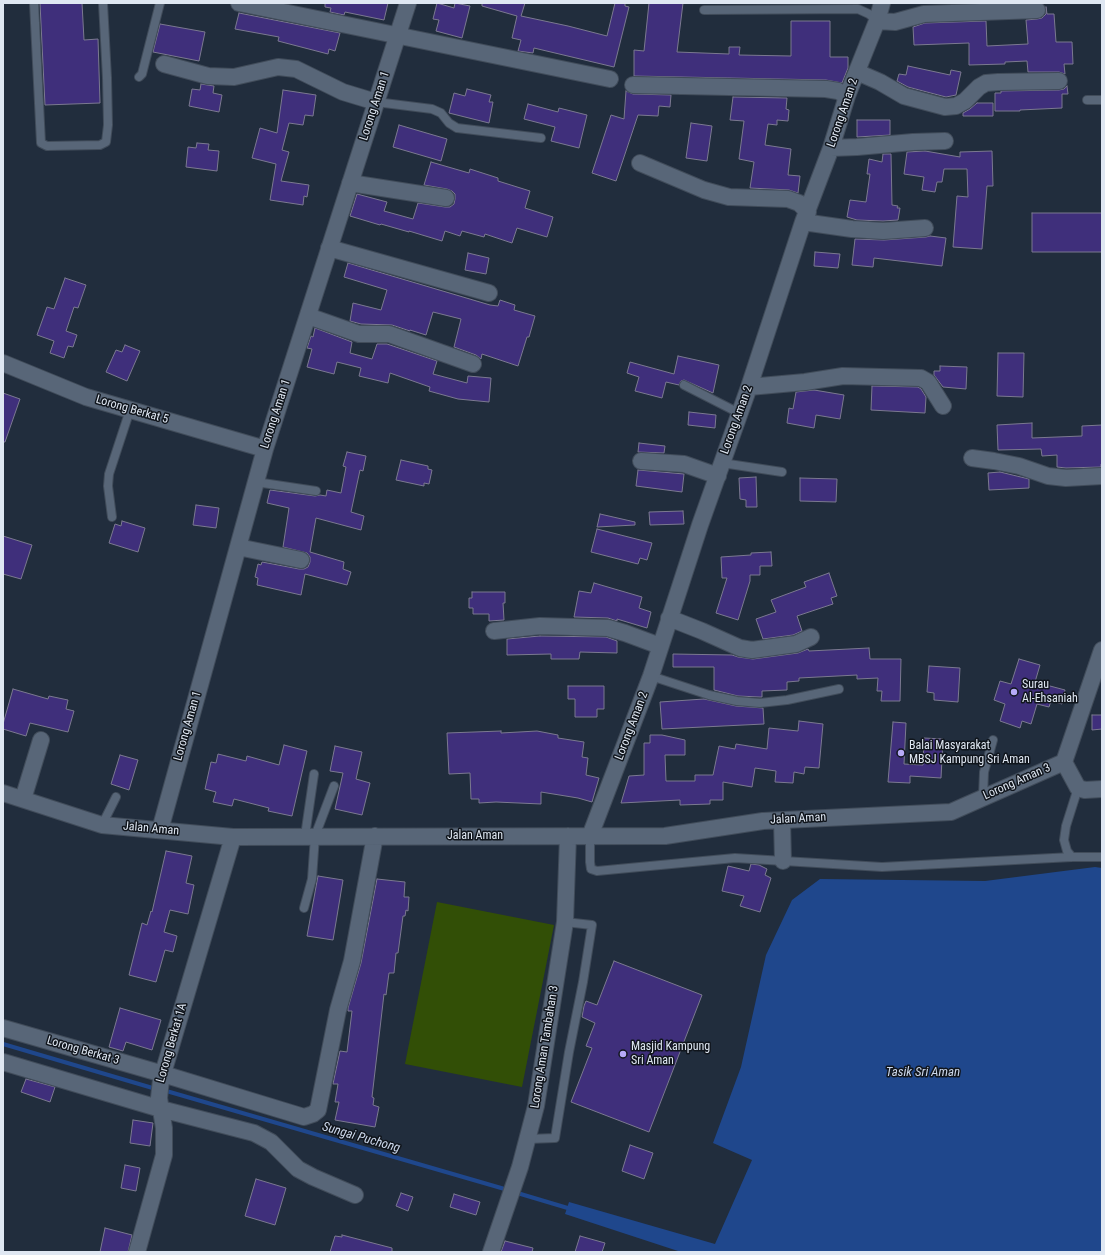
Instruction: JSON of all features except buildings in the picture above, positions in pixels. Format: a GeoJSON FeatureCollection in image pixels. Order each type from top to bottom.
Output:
{"type":"FeatureCollection","features":[{"type":"Feature","properties":{"kind":"street"},"geometry":{"type":"LineString","coordinates":[[239,3],[610,79]]}},
{"type":"Feature","properties":{"kind":"street","name":"Lorong Aman 1"},"geometry":{"type":"LineString","coordinates":[[160,830],[265,449],[376,102],[399,36],[408,3]]}},
{"type":"Feature","properties":{"kind":"street","name":"Lorong Aman 2"},"geometry":{"type":"LineString","coordinates":[[590,836],[651,676],[669,618],[831,148],[847,96],[877,21],[882,3]]}},
{"type":"Feature","properties":{"kind":"street"},"geometry":{"type":"LineString","coordinates":[[877,21],[895,22],[924,14],[1037,10]]}},
{"type":"Feature","properties":{"kind":"street"},"geometry":{"type":"LineString","coordinates":[[164,64],[208,76],[234,77],[278,67],[296,69],[343,92],[376,102]]}},
{"type":"Feature","properties":{"kind":"street"},"geometry":{"type":"LineString","coordinates":[[857,72],[880,82],[904,96],[945,106],[956,106],[965,101],[979,87],[986,83],[1059,81]]}},
{"type":"Feature","properties":{"kind":"street"},"geometry":{"type":"LineString","coordinates":[[633,85],[826,89],[838,91],[847,96]]}},
{"type":"Feature","properties":{"kind":"street"},"geometry":{"type":"LineString","coordinates":[[831,148],[945,141]]}},
{"type":"Feature","properties":{"kind":"street"},"geometry":{"type":"LineString","coordinates":[[640,163],[710,192],[729,197],[788,199],[800,203],[806,217],[859,230],[883,231],[925,228]]}},
{"type":"Feature","properties":{"kind":"street"},"geometry":{"type":"LineString","coordinates":[[350,183],[446,198]]}},
{"type":"Feature","properties":{"kind":"street"},"geometry":{"type":"LineString","coordinates":[[329,248],[489,293]]}},
{"type":"Feature","properties":{"kind":"street"},"geometry":{"type":"LineString","coordinates":[[308,316],[359,334],[389,334],[473,364]]}},
{"type":"Feature","properties":{"kind":"street","name":"Lorong Berkat 5"},"geometry":{"type":"LineString","coordinates":[[3,363],[86,397],[265,449]]}},
{"type":"Feature","properties":{"kind":"street"},"geometry":{"type":"LineString","coordinates":[[749,387],[805,382],[843,376],[921,378],[928,382],[944,406]]}},
{"type":"Feature","properties":{"kind":"street"},"geometry":{"type":"LineString","coordinates":[[972,458],[994,460],[1019,466],[1048,476],[1066,478],[1102,476]]}},
{"type":"Feature","properties":{"kind":"street"},"geometry":{"type":"LineString","coordinates":[[640,461],[684,464],[720,470]]}},
{"type":"Feature","properties":{"kind":"street"},"geometry":{"type":"LineString","coordinates":[[238,547],[301,560]]}},
{"type":"Feature","properties":{"kind":"street"},"geometry":{"type":"LineString","coordinates":[[669,618],[740,648],[752,650],[796,644],[811,638]]}},
{"type":"Feature","properties":{"kind":"street"},"geometry":{"type":"LineString","coordinates":[[494,631],[540,626],[608,628],[660,646]]}},
{"type":"Feature","properties":{"kind":"street","name":"Lorong Aman 3"},"geometry":{"type":"LineString","coordinates":[[951,812],[1064,762],[1102,650]]}},
{"type":"Feature","properties":{"kind":"street"},"geometry":{"type":"LineString","coordinates":[[23,799],[42,740]]}},
{"type":"Feature","properties":{"kind":"street"},"geometry":{"type":"LineString","coordinates":[[1064,762],[1077,794],[1085,790],[1102,789]]}},
{"type":"Feature","properties":{"kind":"street","name":"Jalan Aman"},"geometry":{"type":"LineString","coordinates":[[3,793],[102,825],[233,837],[665,836],[763,821],[951,812]]}},
{"type":"Feature","properties":{"kind":"street"},"geometry":{"type":"LineString","coordinates":[[782,820],[783,861]]}},
{"type":"Feature","properties":{"kind":"street","name":"Lorong Berkat 3"},"geometry":{"type":"LineString","coordinates":[[3,1028],[162,1077],[304,1117],[313,1114],[318,1110],[338,1010],[352,961],[375,836]]}},
{"type":"Feature","properties":{"kind":"street","name":"Lorong Aman Tambahan 3"},"geometry":{"type":"LineString","coordinates":[[491,1252],[514,1186],[536,1106],[565,922],[568,836]]}},
{"type":"Feature","properties":{"kind":"street","name":"Lorong Berkat 1A"},"geometry":{"type":"LineString","coordinates":[[137,1252],[164,1155],[164,1128],[160,1104],[162,1077],[233,837]]}},
{"type":"Feature","properties":{"kind":"street"},"geometry":{"type":"LineString","coordinates":[[3,1062],[160,1104],[254,1133],[271,1142],[298,1170],[313,1178],[355,1195]]}},
{"type":"Feature","properties":{"kind":"lane"},"geometry":{"type":"LineString","coordinates":[[34,3],[40,143],[47,146],[100,145],[106,142],[108,125],[107,78],[103,3]]}},
{"type":"Feature","properties":{"kind":"lane"},"geometry":{"type":"LineString","coordinates":[[139,77],[142,74],[160,3]]}},
{"type":"Feature","properties":{"kind":"lane"},"geometry":{"type":"LineString","coordinates":[[704,10],[858,9],[869,14],[877,21]]}},
{"type":"Feature","properties":{"kind":"lane"},"geometry":{"type":"LineString","coordinates":[[1087,100],[1102,100]]}},
{"type":"Feature","properties":{"kind":"lane"},"geometry":{"type":"LineString","coordinates":[[376,102],[432,109],[441,113],[449,123],[457,128],[541,138]]}},
{"type":"Feature","properties":{"kind":"lane"},"geometry":{"type":"LineString","coordinates":[[684,385],[739,413]]}},
{"type":"Feature","properties":{"kind":"lane"},"geometry":{"type":"LineString","coordinates":[[112,518],[108,486],[109,474],[130,410]]}},
{"type":"Feature","properties":{"kind":"lane"},"geometry":{"type":"LineString","coordinates":[[720,470],[782,472]]}},
{"type":"Feature","properties":{"kind":"lane"},"geometry":{"type":"LineString","coordinates":[[256,482],[316,491]]}},
{"type":"Feature","properties":{"kind":"lane"},"geometry":{"type":"LineString","coordinates":[[651,676],[709,695],[737,701],[760,703],[787,700],[839,689]]}},
{"type":"Feature","properties":{"kind":"lane"},"geometry":{"type":"LineString","coordinates":[[983,798],[984,772],[993,740]]}},
{"type":"Feature","properties":{"kind":"lane"},"geometry":{"type":"LineString","coordinates":[[304,908],[312,879],[310,836],[314,774]]}},
{"type":"Feature","properties":{"kind":"lane"},"geometry":{"type":"LineString","coordinates":[[310,836],[334,786]]}},
{"type":"Feature","properties":{"kind":"lane"},"geometry":{"type":"LineString","coordinates":[[1072,857],[1067,850],[1064,840],[1066,826],[1077,794]]}},
{"type":"Feature","properties":{"kind":"lane"},"geometry":{"type":"LineString","coordinates":[[102,825],[116,798]]}},
{"type":"Feature","properties":{"kind":"lane"},"geometry":{"type":"LineString","coordinates":[[590,836],[591,869],[597,871],[735,858],[882,867],[1072,857],[1102,857]]}},
{"type":"Feature","properties":{"kind":"lane"},"geometry":{"type":"LineString","coordinates":[[528,1139],[555,1138],[569,1052],[583,982],[592,925],[565,922]]}},
{"type":"Feature","properties":{"kind":"green space"},"geometry":{"type":"Polygon","coordinates":[[[437,902],[554,925],[522,1087],[405,1064],[437,902]]]}},
{"type":"Feature","properties":{"kind":"water","name":"Tasik Sri Aman"},"geometry":{"type":"Polygon","coordinates":[[[1095,867],[1102,868],[1102,1252],[681,1252],[565,1214],[569,1202],[715,1244],[752,1160],[713,1143],[741,1067],[766,955],[792,900],[820,879],[985,881],[1095,867]]]}},
{"type":"Feature","properties":{"kind":"waterway","name":"Sungai Puchong"},"geometry":{"type":"LineString","coordinates":[[3,1044],[156,1089]]}},
{"type":"Feature","properties":{"kind":"waterway","name":"Sungai Puchong"},"geometry":{"type":"LineString","coordinates":[[163,1090],[508,1190]]}},
{"type":"Feature","properties":{"kind":"waterway","name":"Sungai Puchong"},"geometry":{"type":"LineString","coordinates":[[514,1192],[571,1209]]}},
{"type":"Feature","properties":{"kind":"place","name":"Surau Al-Ehsaniah"},"geometry":{"type":"Point","coordinates":[1014,692]}},
{"type":"Feature","properties":{"kind":"place","name":"Balai Masyarakat MBSJ Kampung Sri Aman"},"geometry":{"type":"Point","coordinates":[901,753]}},
{"type":"Feature","properties":{"kind":"place","name":"Masjid Kampung Sri Aman"},"geometry":{"type":"Point","coordinates":[623,1054]}}]}
